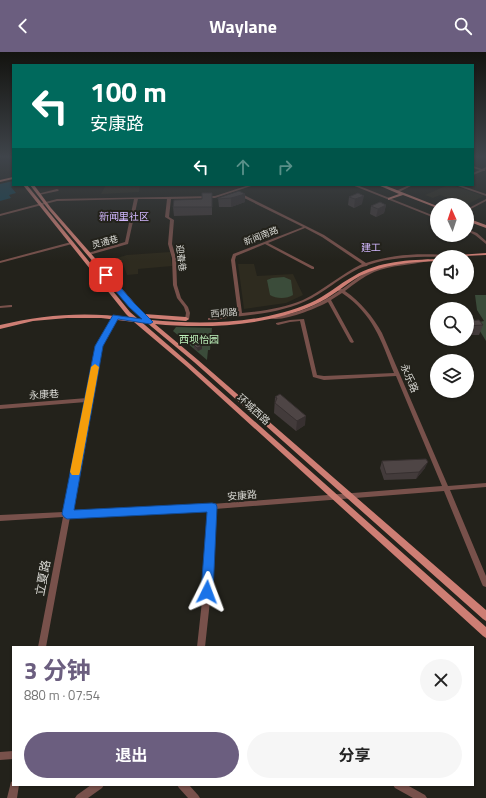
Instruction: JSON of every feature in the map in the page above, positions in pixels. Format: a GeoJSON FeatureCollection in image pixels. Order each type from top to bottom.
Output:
{"type":"FeatureCollection","features":[{"type":"Feature","properties":{"kind":"main road","name":"环城西路"},"geometry":{"type":"LineString","coordinates":[[31,191],[89,254],[139,318],[486,633]]}},
{"type":"Feature","properties":{"kind":"main road","name":"环城西路"},"geometry":{"type":"LineString","coordinates":[[37,191],[43,203],[71,243],[128,313],[139,318]]}},
{"type":"Feature","properties":{"kind":"main road"},"geometry":{"type":"LineString","coordinates":[[394,191],[430,204]]}},
{"type":"Feature","properties":{"kind":"main road"},"geometry":{"type":"LineString","coordinates":[[400,191],[430,203]]}},
{"type":"Feature","properties":{"kind":"main road"},"geometry":{"type":"LineString","coordinates":[[389,199],[402,194]]}},
{"type":"Feature","properties":{"kind":"main road"},"geometry":{"type":"LineString","coordinates":[[474,220],[486,225]]}},
{"type":"Feature","properties":{"kind":"main road"},"geometry":{"type":"LineString","coordinates":[[474,255],[486,254]]}},
{"type":"Feature","properties":{"kind":"main road","name":"西坝路"},"geometry":{"type":"LineString","coordinates":[[0,327],[50,318],[89,315],[187,319],[245,318],[287,310],[322,295],[346,278],[370,266],[399,260],[430,258]]}},
{"type":"Feature","properties":{"kind":"main road"},"geometry":{"type":"LineString","coordinates":[[474,259],[486,258]]}},
{"type":"Feature","properties":{"kind":"main road","name":"西坝路"},"geometry":{"type":"LineString","coordinates":[[139,318],[150,322],[164,324],[258,319],[280,315],[305,308],[326,298],[340,290],[358,276],[374,268],[397,263],[430,260]]}},
{"type":"Feature","properties":{"kind":"main road"},"geometry":{"type":"LineString","coordinates":[[0,324],[36,316],[78,311],[128,313]]}},
{"type":"Feature","properties":{"kind":"main road","name":"环城西路"},"geometry":{"type":"LineString","coordinates":[[150,322],[485,614]]}},
{"type":"Feature","properties":{"kind":"street"},"geometry":{"type":"LineString","coordinates":[[39,194],[58,191]]}},
{"type":"Feature","properties":{"kind":"street"},"geometry":{"type":"LineString","coordinates":[[0,215],[43,203],[65,199],[217,197],[234,191]]}},
{"type":"Feature","properties":{"kind":"street","name":"新闻南路"},"geometry":{"type":"LineString","coordinates":[[234,191],[337,244],[366,265]]}},
{"type":"Feature","properties":{"kind":"street"},"geometry":{"type":"LineString","coordinates":[[369,191],[430,215]]}},
{"type":"Feature","properties":{"kind":"street"},"geometry":{"type":"LineString","coordinates":[[473,191],[486,195]]}},
{"type":"Feature","properties":{"kind":"street","name":"迎春巷"},"geometry":{"type":"LineString","coordinates":[[169,198],[166,217],[172,220],[170,244],[174,258],[175,286],[179,298],[186,307],[188,313],[187,319]]}},
{"type":"Feature","properties":{"kind":"street","name":"灵通巷"},"geometry":{"type":"LineString","coordinates":[[89,254],[127,243],[136,199]]}},
{"type":"Feature","properties":{"kind":"street"},"geometry":{"type":"LineString","coordinates":[[474,206],[486,200]]}},
{"type":"Feature","properties":{"kind":"street","name":"新闻南路"},"geometry":{"type":"LineString","coordinates":[[240,315],[233,257],[237,253],[306,227]]}},
{"type":"Feature","properties":{"kind":"street"},"geometry":{"type":"LineString","coordinates":[[474,233],[486,243]]}},
{"type":"Feature","properties":{"kind":"street"},"geometry":{"type":"LineString","coordinates":[[266,242],[313,268]]}},
{"type":"Feature","properties":{"kind":"street"},"geometry":{"type":"LineString","coordinates":[[0,262],[71,243]]}},
{"type":"Feature","properties":{"kind":"street"},"geometry":{"type":"LineString","coordinates":[[210,319],[261,313],[297,304],[319,294],[343,276],[366,265],[402,257],[430,255]]}},
{"type":"Feature","properties":{"kind":"street"},"geometry":{"type":"LineString","coordinates":[[258,319],[283,317],[307,310],[329,300],[340,290]]}},
{"type":"Feature","properties":{"kind":"street","name":"永乐路"},"geometry":{"type":"LineString","coordinates":[[340,290],[363,309],[375,323],[398,374],[486,584]]}},
{"type":"Feature","properties":{"kind":"street"},"geometry":{"type":"LineString","coordinates":[[329,300],[352,342]]}},
{"type":"Feature","properties":{"kind":"street"},"geometry":{"type":"LineString","coordinates":[[0,307],[10,306]]}},
{"type":"Feature","properties":{"kind":"street","name":"立夏路"},"geometry":{"type":"LineString","coordinates":[[42,646],[99,346],[116,316]]}},
{"type":"Feature","properties":{"kind":"street"},"geometry":{"type":"LineString","coordinates":[[278,324],[302,320],[315,376],[324,378],[398,374]]}},
{"type":"Feature","properties":{"kind":"street","name":"永康巷"},"geometry":{"type":"LineString","coordinates":[[0,407],[89,400]]}},
{"type":"Feature","properties":{"kind":"street","name":"安康路"},"geometry":{"type":"LineString","coordinates":[[0,518],[212,507],[486,485]]}},
{"type":"Feature","properties":{"kind":"street"},"geometry":{"type":"LineString","coordinates":[[202,646],[212,507]]}},
{"type":"Feature","properties":{"kind":"street"},"geometry":{"type":"LineString","coordinates":[[0,756],[12,754]]}},
{"type":"Feature","properties":{"kind":"street"},"geometry":{"type":"LineString","coordinates":[[12,798],[14,786]]}},
{"type":"Feature","properties":{"kind":"street"},"geometry":{"type":"LineString","coordinates":[[80,798],[98,786]]}},
{"type":"Feature","properties":{"kind":"street"},"geometry":{"type":"LineString","coordinates":[[183,786],[195,798]]}},
{"type":"Feature","properties":{"kind":"street"},"geometry":{"type":"LineString","coordinates":[[400,786],[422,798]]}},
{"type":"Feature","properties":{"kind":"shaded area"},"geometry":{"type":"Polygon","coordinates":[[[103,191],[139,191],[139,192],[101,194],[103,191]]]}},
{"type":"Feature","properties":{"kind":"shaded area"},"geometry":{"type":"Polygon","coordinates":[[[435,191],[469,191],[484,196],[474,201],[474,198],[448,198],[440,195],[433,198],[425,195],[435,191]]]}},
{"type":"Feature","properties":{"kind":"shaded area"},"geometry":{"type":"Polygon","coordinates":[[[170,252],[172,266],[138,269],[138,274],[127,275],[122,261],[118,262],[117,258],[127,255],[170,252]]]}},
{"type":"Feature","properties":{"kind":"shaded area"},"geometry":{"type":"Polygon","coordinates":[[[238,264],[254,264],[257,276],[293,274],[303,295],[286,303],[244,309],[238,264]]]}},
{"type":"Feature","properties":{"kind":"green space"},"geometry":{"type":"Polygon","coordinates":[[[284,277],[291,280],[293,295],[282,298],[270,295],[267,280],[284,277]]]}},
{"type":"Feature","properties":{"kind":"green space"},"geometry":{"type":"Polygon","coordinates":[[[475,295],[486,295],[486,341],[475,323],[484,321],[477,310],[475,295]]]}},
{"type":"Feature","properties":{"kind":"green space","name":"西坝怡园"},"geometry":{"type":"Polygon","coordinates":[[[176,327],[212,328],[210,350],[208,350],[207,360],[173,331],[176,327]]]}},
{"type":"Feature","properties":{"kind":"water"},"geometry":{"type":"Polygon","coordinates":[[[0,191],[14,191],[16,193],[9,195],[11,198],[0,201],[0,191]]]}},
{"type":"Feature","properties":{"kind":"building"},"geometry":{"type":"Polygon","coordinates":[[[239,191],[245,194],[231,198],[218,199],[218,198],[239,191]]]}},
{"type":"Feature","properties":{"kind":"building"},"geometry":{"type":"Polygon","coordinates":[[[202,193],[212,193],[212,207],[173,207],[174,200],[202,199],[202,193]]]}},
{"type":"Feature","properties":{"kind":"building"},"geometry":{"type":"Polygon","coordinates":[[[358,193],[364,196],[355,199],[349,197],[358,193]]]}},
{"type":"Feature","properties":{"kind":"building"},"geometry":{"type":"Polygon","coordinates":[[[380,202],[386,205],[378,209],[371,206],[380,202]]]}},
{"type":"Feature","properties":{"kind":"building"},"geometry":{"type":"Polygon","coordinates":[[[474,320],[479,320],[483,325],[474,326],[474,320]]]}},
{"type":"Feature","properties":{"kind":"building"},"geometry":{"type":"Polygon","coordinates":[[[198,343],[202,346],[197,348],[194,345],[198,343]]]}},
{"type":"Feature","properties":{"kind":"building"},"geometry":{"type":"Polygon","coordinates":[[[280,394],[306,416],[297,421],[275,403],[277,398],[275,397],[280,394]]]}},
{"type":"Feature","properties":{"kind":"building"},"geometry":{"type":"Polygon","coordinates":[[[426,459],[428,462],[419,472],[386,474],[382,461],[426,459]]]}},
{"type":"Feature","properties":{"kind":"slow traffic"},"geometry":{"type":"LineString","coordinates":[[75,472],[95,367]]}},
{"type":"Feature","properties":{"kind":"district","name":"新闻里社区"},"geometry":{"type":"Point","coordinates":[124,216]}},
{"type":"Feature","properties":{"kind":"district","name":"建工"},"geometry":{"type":"Point","coordinates":[371,247]}},
{"type":"Feature","properties":{"kind":"route"},"geometry":{"type":"LineString","coordinates":[[106,275],[142,316],[150,322],[116,316],[99,346],[67,514],[212,507],[207,592]]}}]}
